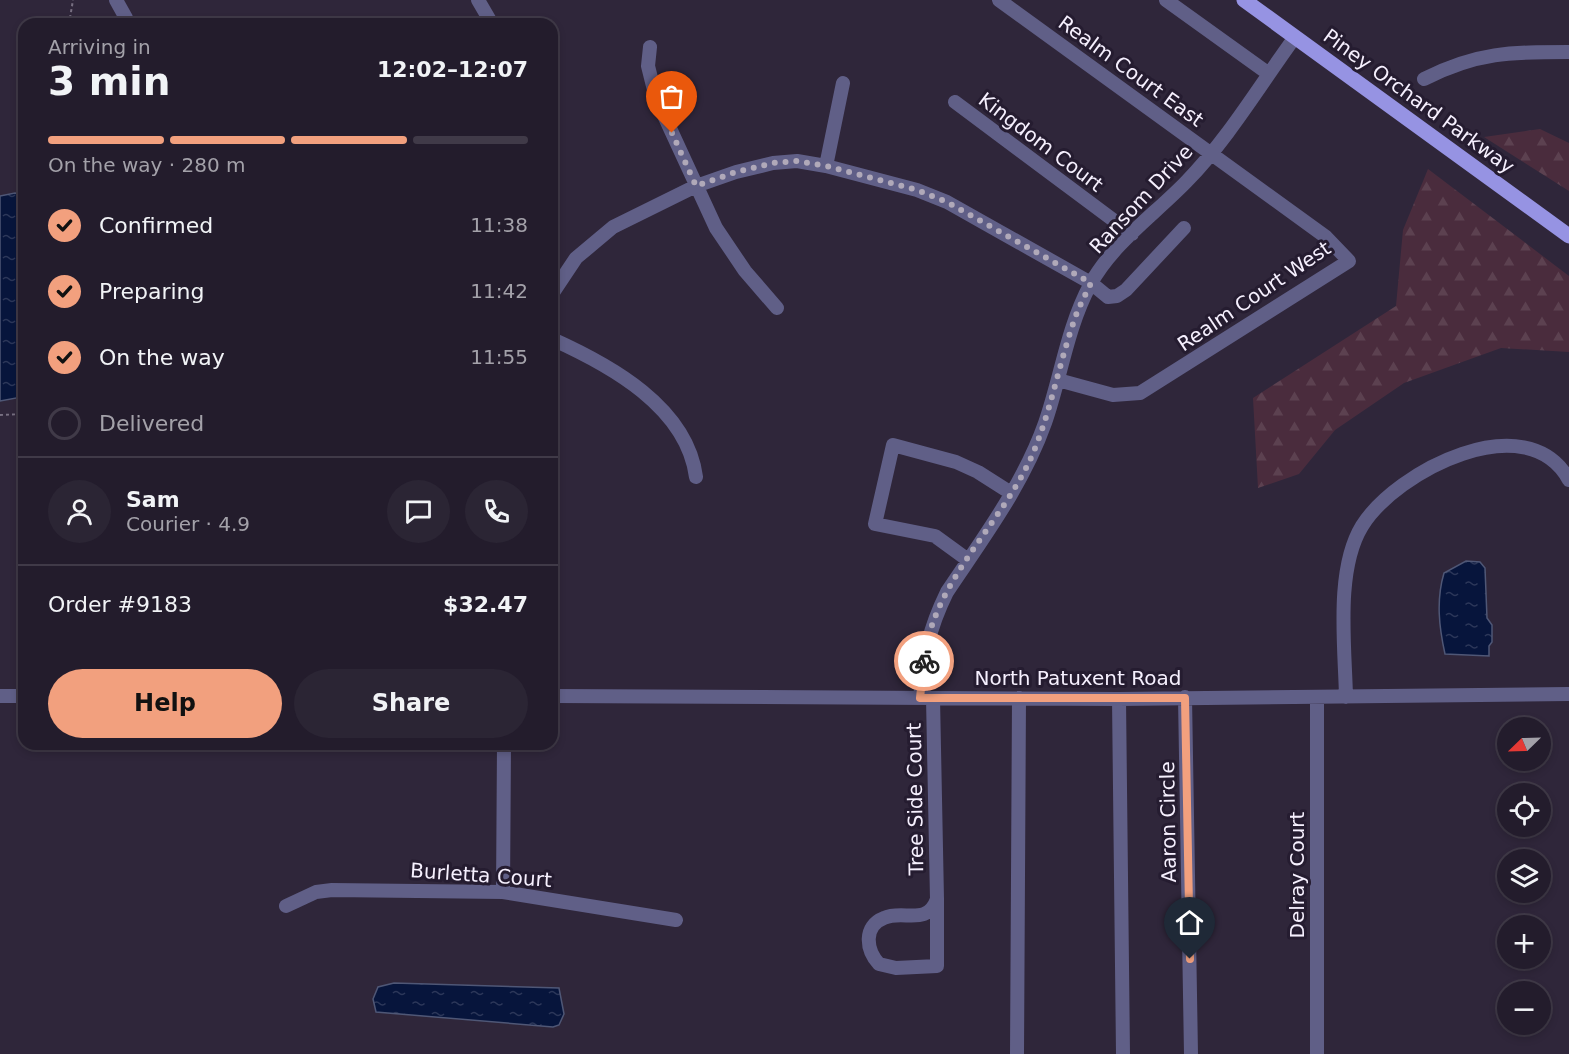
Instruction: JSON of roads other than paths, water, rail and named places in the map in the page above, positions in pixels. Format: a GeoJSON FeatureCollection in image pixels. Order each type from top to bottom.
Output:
{"type":"FeatureCollection","features":[{"type":"Feature","properties":{"kind":"main road","name":"Piney Orchard Parkway"},"geometry":{"type":"LineString","coordinates":[[1244,0],[1569,236]]}},
{"type":"Feature","properties":{"kind":"street"},"geometry":{"type":"LineString","coordinates":[[116,0],[126,18]]}},
{"type":"Feature","properties":{"kind":"street"},"geometry":{"type":"LineString","coordinates":[[478,0],[489,18]]}},
{"type":"Feature","properties":{"kind":"street","name":"Realm Court East"},"geometry":{"type":"LineString","coordinates":[[999,0],[1211,153]]}},
{"type":"Feature","properties":{"kind":"street"},"geometry":{"type":"LineString","coordinates":[[1166,0],[1269,74]]}},
{"type":"Feature","properties":{"kind":"street","name":"Ransom Drive"},"geometry":{"type":"LineString","coordinates":[[927,698],[926,643],[947,592],[1011,494],[1029,461],[1058,380],[1074,320],[1091,283],[1132,234],[1186,183],[1211,153],[1295,37]]}},
{"type":"Feature","properties":{"kind":"street"},"geometry":{"type":"LineString","coordinates":[[650,47],[648,66],[653,90],[696,186],[730,251],[777,308]]}},
{"type":"Feature","properties":{"kind":"street"},"geometry":{"type":"LineString","coordinates":[[1424,79],[1452,65],[1485,55],[1569,52]]}},
{"type":"Feature","properties":{"kind":"street"},"geometry":{"type":"LineString","coordinates":[[826,166],[843,83]]}},
{"type":"Feature","properties":{"kind":"street","name":"Kingdom Court"},"geometry":{"type":"LineString","coordinates":[[955,102],[1132,234]]}},
{"type":"Feature","properties":{"kind":"street","name":"Realm Court West"},"geometry":{"type":"LineString","coordinates":[[1058,380],[1113,395],[1140,393],[1349,261],[1326,237],[1211,153]]}},
{"type":"Feature","properties":{"kind":"street"},"geometry":{"type":"LineString","coordinates":[[558,285],[576,258],[592,242],[613,227],[696,186],[736,172],[773,163],[797,161],[826,166],[917,190],[947,202],[1091,283],[1108,297],[1117,296],[1184,228]]}},
{"type":"Feature","properties":{"kind":"street"},"geometry":{"type":"LineString","coordinates":[[558,342],[601,363],[652,401],[687,443],[694,461],[696,477]]}},
{"type":"Feature","properties":{"kind":"street"},"geometry":{"type":"LineString","coordinates":[[968,560],[935,536],[875,524],[894,445],[956,462],[978,472],[1011,494]]}},
{"type":"Feature","properties":{"kind":"street"},"geometry":{"type":"LineString","coordinates":[[1346,697],[1346,586],[1351,552],[1362,526],[1390,494],[1418,474],[1455,455],[1490,448],[1519,448],[1539,453],[1561,466],[1569,480]]}},
{"type":"Feature","properties":{"kind":"street","name":"North Patuxent Road"},"geometry":{"type":"LineString","coordinates":[[558,696],[1119,699],[1569,694]]}},
{"type":"Feature","properties":{"kind":"street"},"geometry":{"type":"LineString","coordinates":[[0,696],[18,696]]}},
{"type":"Feature","properties":{"kind":"street","name":"Delray Court"},"geometry":{"type":"LineString","coordinates":[[1317,697],[1317,1054]]}},
{"type":"Feature","properties":{"kind":"street","name":"Tree Side Court"},"geometry":{"type":"LineString","coordinates":[[927,698],[937,899],[937,966],[896,968],[879,964],[869,949],[868,940],[876,923],[886,916],[918,916],[926,913],[934,908],[937,899]]}},
{"type":"Feature","properties":{"kind":"street"},"geometry":{"type":"LineString","coordinates":[[1017,1054],[1019,698]]}},
{"type":"Feature","properties":{"kind":"street","name":"Aaron Circle"},"geometry":{"type":"LineString","coordinates":[[1185,698],[1191,1054]]}},
{"type":"Feature","properties":{"kind":"street"},"geometry":{"type":"LineString","coordinates":[[1119,699],[1123,1054]]}},
{"type":"Feature","properties":{"kind":"street"},"geometry":{"type":"LineString","coordinates":[[503,892],[504,750]]}},
{"type":"Feature","properties":{"kind":"street","name":"Burletta Court"},"geometry":{"type":"LineString","coordinates":[[286,906],[316,892],[332,890],[503,892],[676,920]]}},
{"type":"Feature","properties":{"kind":"water"},"geometry":{"type":"Polygon","coordinates":[[[18,194],[18,398],[0,401],[0,196],[18,194]]]}},
{"type":"Feature","properties":{"kind":"water"},"geometry":{"type":"Polygon","coordinates":[[[1466,561],[1480,562],[1485,568],[1487,618],[1492,625],[1489,656],[1445,654],[1439,614],[1444,573],[1466,561]]]}},
{"type":"Feature","properties":{"kind":"water"},"geometry":{"type":"Polygon","coordinates":[[[394,983],[559,988],[564,1014],[559,1025],[553,1027],[376,1012],[373,999],[378,987],[394,983]]]}}]}
